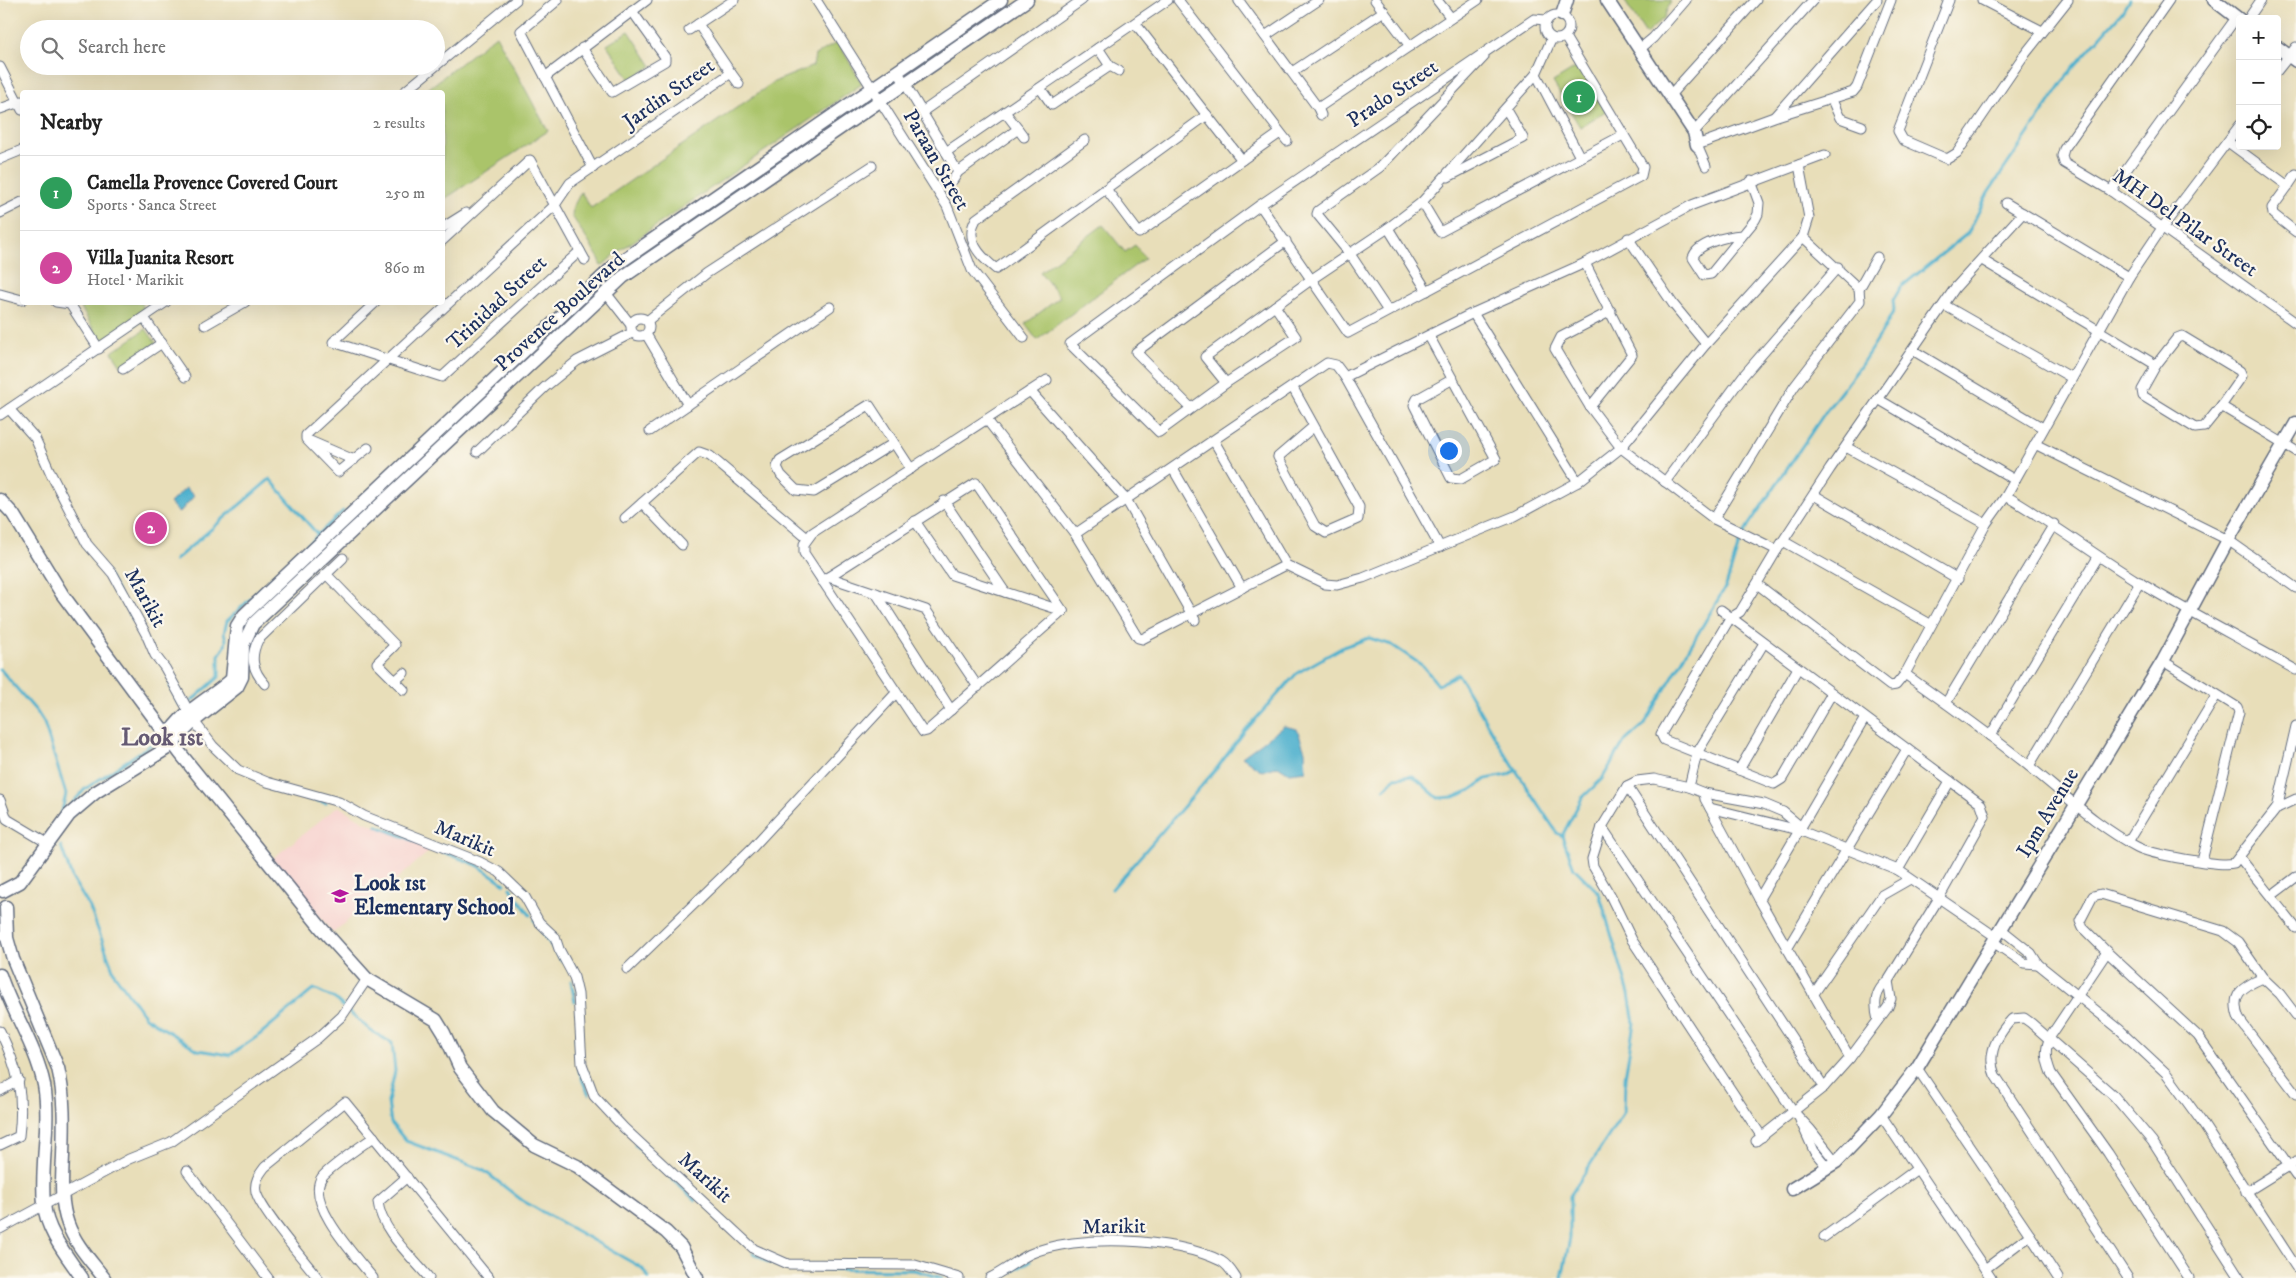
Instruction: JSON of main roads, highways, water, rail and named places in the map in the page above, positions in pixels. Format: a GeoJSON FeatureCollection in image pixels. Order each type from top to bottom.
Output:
{"type":"FeatureCollection","features":[{"type":"Feature","properties":{"kind":"water"},"geometry":{"type":"Polygon","coordinates":[[[186,488],[194,496],[179,513],[170,503],[186,488]]]}},
{"type":"Feature","properties":{"kind":"water"},"geometry":{"type":"Polygon","coordinates":[[[1284,726],[1297,729],[1305,751],[1306,771],[1289,773],[1278,766],[1262,771],[1242,757],[1284,726]]]}},
{"type":"Feature","properties":{"kind":"waterway"},"geometry":{"type":"LineString","coordinates":[[1562,1278],[1570,1238],[1570,1196],[1624,1112],[1625,1077],[1634,1023],[1629,994],[1599,893],[1574,868],[1562,836],[1582,798],[1602,779],[1624,742],[1644,725],[1726,586],[1739,544],[1748,526],[1881,334],[1894,310],[1893,300],[1901,287],[1968,233],[1988,193],[2072,69],[2122,12],[2129,0]]}},
{"type":"Feature","properties":{"kind":"waterway"},"geometry":{"type":"LineString","coordinates":[[175,560],[270,479],[318,535]]}},
{"type":"Feature","properties":{"kind":"waterway"},"geometry":{"type":"LineString","coordinates":[[189,703],[219,677],[219,655],[225,646],[224,633],[227,621],[343,511]]}},
{"type":"Feature","properties":{"kind":"waterway"},"geometry":{"type":"LineString","coordinates":[[107,573],[133,620]]}},
{"type":"Feature","properties":{"kind":"waterway"},"geometry":{"type":"LineString","coordinates":[[1112,889],[1217,768],[1244,732],[1297,673],[1343,647],[1369,638],[1392,645],[1423,666],[1438,685],[1458,674],[1502,749],[1557,833],[1562,836]]}},
{"type":"Feature","properties":{"kind":"waterway"},"geometry":{"type":"LineString","coordinates":[[0,669],[37,712],[44,723],[66,794],[61,815]]}},
{"type":"Feature","properties":{"kind":"waterway"},"geometry":{"type":"LineString","coordinates":[[170,686],[180,705]]}},
{"type":"Feature","properties":{"kind":"waterway"},"geometry":{"type":"LineString","coordinates":[[67,809],[85,789],[161,738]]}},
{"type":"Feature","properties":{"kind":"waterway"},"geometry":{"type":"LineString","coordinates":[[1384,789],[1395,778],[1413,776],[1438,798],[1454,797],[1471,790],[1486,779],[1507,775],[1517,770]]}},
{"type":"Feature","properties":{"kind":"waterway"},"geometry":{"type":"LineString","coordinates":[[294,794],[326,803]]}},
{"type":"Feature","properties":{"kind":"waterway"},"geometry":{"type":"LineString","coordinates":[[377,826],[477,865],[505,884]]}},
{"type":"Feature","properties":{"kind":"waterway"},"geometry":{"type":"LineString","coordinates":[[61,846],[72,878],[90,908],[115,975],[145,1017],[198,1050],[230,1055],[258,1036],[314,989],[335,999],[371,1031],[392,1043],[395,1071],[388,1102],[391,1123],[406,1141],[483,1170],[523,1201],[642,1268],[649,1278]]}},
{"type":"Feature","properties":{"kind":"waterway"},"geometry":{"type":"LineString","coordinates":[[510,888],[530,915]]}},
{"type":"Feature","properties":{"kind":"waterway"},"geometry":{"type":"LineString","coordinates":[[534,920],[561,960]]}},
{"type":"Feature","properties":{"kind":"waterway"},"geometry":{"type":"LineString","coordinates":[[571,981],[575,1002]]}},
{"type":"Feature","properties":{"kind":"waterway"},"geometry":{"type":"LineString","coordinates":[[576,1038],[578,1067],[589,1094]]}},
{"type":"Feature","properties":{"kind":"waterway"},"geometry":{"type":"LineString","coordinates":[[635,1145],[695,1200]]}},
{"type":"Feature","properties":{"kind":"waterway"},"geometry":{"type":"LineString","coordinates":[[753,1253],[768,1262],[781,1265]]}},
{"type":"Feature","properties":{"kind":"waterway"},"geometry":{"type":"LineString","coordinates":[[1001,1278],[1030,1261]]}},
{"type":"Feature","properties":{"kind":"waterway"},"geometry":{"type":"LineString","coordinates":[[810,1269],[914,1270],[942,1278]]}},
{"type":"Feature","properties":{"kind":"place","name":"Camella Provence Covered Court"},"geometry":{"type":"Point","coordinates":[1579,97]}},
{"type":"Feature","properties":{"kind":"place","name":"Villa Juanita Resort"},"geometry":{"type":"Point","coordinates":[151,528]}},
{"type":"Feature","properties":{"kind":"place","name":"Look 1st Elementary School"},"geometry":{"type":"Point","coordinates":[340,896]}},
{"type":"Feature","properties":{"kind":"district","name":"Look 1st"},"geometry":{"type":"Point","coordinates":[162,738]}}]}
